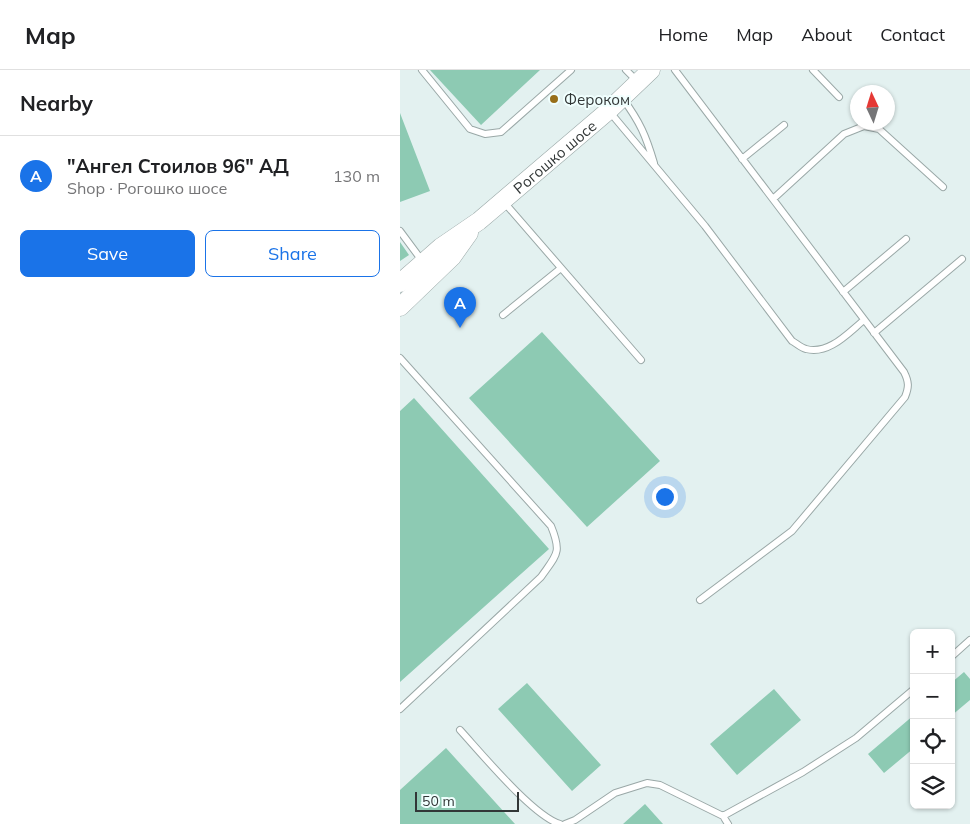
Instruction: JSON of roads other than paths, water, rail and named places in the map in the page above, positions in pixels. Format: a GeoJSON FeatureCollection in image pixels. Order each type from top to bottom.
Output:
{"type":"FeatureCollection","features":[{"type":"Feature","properties":{"kind":"main road","name":"Рогошко шосе"},"geometry":{"type":"LineString","coordinates":[[400,283],[441,247],[478,221],[622,98],[651,70]]}},
{"type":"Feature","properties":{"kind":"main road","name":"Рогошко шосе"},"geometry":{"type":"LineString","coordinates":[[400,307],[452,257],[478,221]]}},
{"type":"Feature","properties":{"kind":"lane"},"geometry":{"type":"LineString","coordinates":[[422,70],[470,129],[485,134],[501,132],[571,70]]}},
{"type":"Feature","properties":{"kind":"lane"},"geometry":{"type":"LineString","coordinates":[[626,70],[638,83]]}},
{"type":"Feature","properties":{"kind":"lane"},"geometry":{"type":"LineString","coordinates":[[675,70],[904,372],[908,381],[905,397],[792,531],[700,600]]}},
{"type":"Feature","properties":{"kind":"lane"},"geometry":{"type":"LineString","coordinates":[[813,70],[839,97]]}},
{"type":"Feature","properties":{"kind":"lane"},"geometry":{"type":"LineString","coordinates":[[622,98],[638,121],[648,143],[654,166]]}},
{"type":"Feature","properties":{"kind":"lane"},"geometry":{"type":"LineString","coordinates":[[608,110],[705,226],[792,341],[805,349],[819,350],[836,343],[864,320]]}},
{"type":"Feature","properties":{"kind":"lane"},"geometry":{"type":"LineString","coordinates":[[742,159],[784,125]]}},
{"type":"Feature","properties":{"kind":"lane"},"geometry":{"type":"LineString","coordinates":[[773,199],[844,134],[864,126],[879,129],[943,187]]}},
{"type":"Feature","properties":{"kind":"lane"},"geometry":{"type":"LineString","coordinates":[[502,200],[641,360]]}},
{"type":"Feature","properties":{"kind":"lane"},"geometry":{"type":"LineString","coordinates":[[400,231],[424,263]]}},
{"type":"Feature","properties":{"kind":"lane"},"geometry":{"type":"LineString","coordinates":[[843,292],[906,239]]}},
{"type":"Feature","properties":{"kind":"lane"},"geometry":{"type":"LineString","coordinates":[[874,333],[962,259]]}},
{"type":"Feature","properties":{"kind":"lane"},"geometry":{"type":"LineString","coordinates":[[502,315],[561,268]]}},
{"type":"Feature","properties":{"kind":"lane"},"geometry":{"type":"LineString","coordinates":[[400,358],[551,526],[558,544],[555,558],[541,577],[400,709]]}},
{"type":"Feature","properties":{"kind":"lane"},"geometry":{"type":"LineString","coordinates":[[955,653],[970,640]]}},
{"type":"Feature","properties":{"kind":"lane"},"geometry":{"type":"LineString","coordinates":[[723,816],[803,772],[856,738],[910,692]]}},
{"type":"Feature","properties":{"kind":"lane"},"geometry":{"type":"LineString","coordinates":[[460,730],[519,794],[551,821],[560,824]]}},
{"type":"Feature","properties":{"kind":"lane"},"geometry":{"type":"LineString","coordinates":[[565,824],[575,820],[615,793],[647,783],[660,785],[723,816],[728,824]]}},
{"type":"Feature","properties":{"kind":"place","name":"Фероком"},"geometry":{"type":"Point","coordinates":[554,99]}},
{"type":"Feature","properties":{"kind":"place","name":"\"Ангел Стоилов 96\" АД"},"geometry":{"type":"Point","coordinates":[460,328]}}]}
